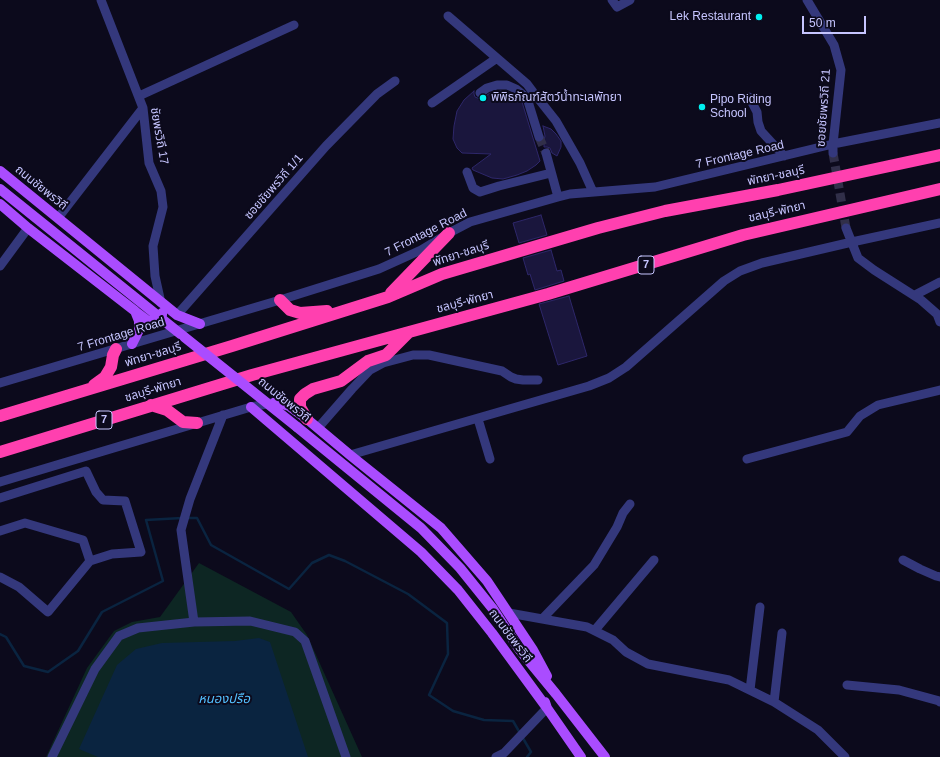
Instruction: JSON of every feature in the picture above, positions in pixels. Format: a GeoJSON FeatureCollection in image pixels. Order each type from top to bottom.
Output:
{"type":"FeatureCollection","features":[{"type":"Feature","properties":{"kind":"highway","name":"พัทยา-ชลบุรี"},"geometry":{"type":"LineString","coordinates":[[0,416],[388,297],[442,274],[598,228],[666,211],[778,190],[940,155]]}},
{"type":"Feature","properties":{"kind":"highway","name":"ชลบุรี-พัทยา"},"geometry":{"type":"LineString","coordinates":[[0,452],[252,374],[548,294],[743,235],[940,188]]}},
{"type":"Feature","properties":{"kind":"highway"},"geometry":{"type":"LineString","coordinates":[[388,297],[449,233]]}},
{"type":"Feature","properties":{"kind":"highway"},"geometry":{"type":"LineString","coordinates":[[280,300],[290,310],[300,313],[344,310]]}},
{"type":"Feature","properties":{"kind":"highway"},"geometry":{"type":"LineString","coordinates":[[308,420],[300,407],[300,399],[305,394],[314,389],[341,380],[368,361],[386,355],[410,331]]}},
{"type":"Feature","properties":{"kind":"highway"},"geometry":{"type":"LineString","coordinates":[[90,388],[105,377],[112,367],[113,355],[116,349]]}},
{"type":"Feature","properties":{"kind":"highway"},"geometry":{"type":"LineString","coordinates":[[151,405],[167,410],[183,422],[197,423]]}},
{"type":"Feature","properties":{"kind":"main road","name":"ถนนชัยพรวิถี"},"geometry":{"type":"LineString","coordinates":[[0,171],[177,315],[200,324]]}},
{"type":"Feature","properties":{"kind":"main road","name":"ถนนชัยพรวิถี"},"geometry":{"type":"LineString","coordinates":[[0,189],[421,528],[460,568],[493,609],[524,656],[605,757]]}},
{"type":"Feature","properties":{"kind":"main road"},"geometry":{"type":"LineString","coordinates":[[0,204],[28,228],[148,321],[157,321],[162,315],[162,303]]}},
{"type":"Feature","properties":{"kind":"main road"},"geometry":{"type":"LineString","coordinates":[[132,344],[139,330],[139,321],[135,311]]}},
{"type":"Feature","properties":{"kind":"main road","name":"ถนนชัยพรวิถี"},"geometry":{"type":"LineString","coordinates":[[275,402],[289,406],[308,420],[441,528],[487,581],[533,650],[556,694]]}},
{"type":"Feature","properties":{"kind":"main road","name":"ถนนชัยพรวิถี"},"geometry":{"type":"LineString","coordinates":[[251,407],[421,552],[458,590],[492,632],[581,757]]}},
{"type":"Feature","properties":{"kind":"main road","name":"ถนนชัยพรวิถี"},"geometry":{"type":"LineString","coordinates":[[524,656],[547,708]]}},
{"type":"Feature","properties":{"kind":"street","name":"ชัยพรวิถี 17"},"geometry":{"type":"LineString","coordinates":[[101,0],[143,108],[149,163],[161,191],[163,207],[152,246],[155,276],[162,303]]}},
{"type":"Feature","properties":{"kind":"street"},"geometry":{"type":"LineString","coordinates":[[612,0],[617,6],[630,0]]}},
{"type":"Feature","properties":{"kind":"street","name":"ซอยชัยพรวิถี 21"},"geometry":{"type":"LineString","coordinates":[[807,0],[834,44],[841,70],[833,149]]}},
{"type":"Feature","properties":{"kind":"street"},"geometry":{"type":"LineString","coordinates":[[448,16],[527,84],[539,137]]}},
{"type":"Feature","properties":{"kind":"street"},"geometry":{"type":"LineString","coordinates":[[139,96],[294,25]]}},
{"type":"Feature","properties":{"kind":"street"},"geometry":{"type":"LineString","coordinates":[[432,103],[497,58]]}},
{"type":"Feature","properties":{"kind":"street","name":"ซอยชัยพรวิถี 1/1"},"geometry":{"type":"LineString","coordinates":[[177,315],[326,146],[376,94],[395,81]]}},
{"type":"Feature","properties":{"kind":"street"},"geometry":{"type":"LineString","coordinates":[[480,93],[487,88],[497,85],[507,86],[530,95],[556,121],[580,163],[593,192]]}},
{"type":"Feature","properties":{"kind":"street"},"geometry":{"type":"LineString","coordinates":[[749,97],[757,112],[761,131],[784,156]]}},
{"type":"Feature","properties":{"kind":"street"},"geometry":{"type":"LineString","coordinates":[[58,218],[143,108]]}},
{"type":"Feature","properties":{"kind":"street","name":"7 Frontage Road"},"geometry":{"type":"LineString","coordinates":[[0,383],[379,270],[421,250],[470,222],[558,197],[570,194],[655,187],[784,156],[833,149],[940,123]]}},
{"type":"Feature","properties":{"kind":"street"},"geometry":{"type":"LineString","coordinates":[[546,153],[558,197]]}},
{"type":"Feature","properties":{"kind":"street"},"geometry":{"type":"LineString","coordinates":[[467,172],[473,188],[480,192],[551,173]]}},
{"type":"Feature","properties":{"kind":"street"},"geometry":{"type":"LineString","coordinates":[[350,455],[589,386],[608,378],[626,367],[724,281],[740,271],[762,263],[940,223]]}},
{"type":"Feature","properties":{"kind":"street"},"geometry":{"type":"LineString","coordinates":[[0,266],[28,228]]}},
{"type":"Feature","properties":{"kind":"street"},"geometry":{"type":"LineString","coordinates":[[846,228],[858,258],[874,270],[915,295],[937,314],[940,322]]}},
{"type":"Feature","properties":{"kind":"street"},"geometry":{"type":"LineString","coordinates":[[915,295],[940,282]]}},
{"type":"Feature","properties":{"kind":"street"},"geometry":{"type":"LineString","coordinates":[[318,428],[370,370],[383,363],[413,355],[430,355],[502,370],[511,376],[523,380],[538,380]]}},
{"type":"Feature","properties":{"kind":"street"},"geometry":{"type":"LineString","coordinates":[[747,459],[847,432],[860,416],[878,405],[940,390]]}},
{"type":"Feature","properties":{"kind":"street"},"geometry":{"type":"LineString","coordinates":[[0,482],[223,415],[275,402]]}},
{"type":"Feature","properties":{"kind":"street"},"geometry":{"type":"LineString","coordinates":[[194,622],[181,530],[188,506],[223,415]]}},
{"type":"Feature","properties":{"kind":"street"},"geometry":{"type":"LineString","coordinates":[[478,419],[490,459]]}},
{"type":"Feature","properties":{"kind":"street"},"geometry":{"type":"LineString","coordinates":[[0,498],[86,471],[96,492],[103,500],[125,501],[141,552],[112,554],[90,561],[48,612],[19,587],[0,577]]}},
{"type":"Feature","properties":{"kind":"street"},"geometry":{"type":"LineString","coordinates":[[543,618],[594,564],[630,504]]}},
{"type":"Feature","properties":{"kind":"street"},"geometry":{"type":"LineString","coordinates":[[0,531],[25,523],[83,540],[90,561]]}},
{"type":"Feature","properties":{"kind":"street"},"geometry":{"type":"LineString","coordinates":[[595,630],[654,560]]}},
{"type":"Feature","properties":{"kind":"street"},"geometry":{"type":"LineString","coordinates":[[903,560],[940,577]]}},
{"type":"Feature","properties":{"kind":"street"},"geometry":{"type":"LineString","coordinates":[[750,690],[760,607]]}},
{"type":"Feature","properties":{"kind":"street"},"geometry":{"type":"LineString","coordinates":[[509,613],[588,627],[613,640],[626,652],[648,664],[729,680],[774,702],[818,730],[846,757]]}},
{"type":"Feature","properties":{"kind":"street"},"geometry":{"type":"LineString","coordinates":[[52,757],[95,669],[119,636],[138,628],[194,622],[250,621],[296,632],[305,641],[346,757]]}},
{"type":"Feature","properties":{"kind":"street"},"geometry":{"type":"LineString","coordinates":[[774,702],[782,633]]}},
{"type":"Feature","properties":{"kind":"street"},"geometry":{"type":"LineString","coordinates":[[847,685],[899,690],[940,702]]}},
{"type":"Feature","properties":{"kind":"street"},"geometry":{"type":"LineString","coordinates":[[496,757],[504,753],[547,708]]}},
{"type":"Feature","properties":{"kind":"green space"},"geometry":{"type":"Polygon","coordinates":[[[199,563],[291,612],[307,635],[362,757],[46,757],[87,668],[114,631],[132,622],[160,617],[199,563]]]}},
{"type":"Feature","properties":{"kind":"water","name":"หนองปรือ"},"geometry":{"type":"Polygon","coordinates":[[[259,638],[270,642],[308,757],[98,757],[79,749],[117,665],[136,649],[162,643],[235,641],[259,638]]]}},
{"type":"Feature","properties":{"kind":"building"},"geometry":{"type":"Polygon","coordinates":[[[474,91],[475,97],[480,99],[490,93],[506,91],[514,95],[522,102],[540,161],[536,165],[527,171],[503,179],[492,178],[473,170],[472,168],[491,154],[462,153],[457,148],[453,139],[457,111],[464,100],[474,91]]]}},
{"type":"Feature","properties":{"kind":"building"},"geometry":{"type":"Polygon","coordinates":[[[543,126],[551,129],[561,141],[561,147],[557,156],[552,153],[550,148],[544,147],[545,136],[543,126]]]}},
{"type":"Feature","properties":{"kind":"building"},"geometry":{"type":"Polygon","coordinates":[[[541,215],[547,235],[519,243],[513,223],[541,215]]]}},
{"type":"Feature","properties":{"kind":"building"},"geometry":{"type":"Polygon","coordinates":[[[551,250],[557,271],[561,270],[564,281],[535,290],[530,274],[528,275],[523,258],[551,250]]]}},
{"type":"Feature","properties":{"kind":"building"},"geometry":{"type":"Polygon","coordinates":[[[569,296],[587,356],[558,365],[539,304],[569,296]]]}},
{"type":"Feature","properties":{"kind":"waterway"},"geometry":{"type":"LineString","coordinates":[[0,634],[6,637],[24,666],[48,672],[78,651],[102,612],[163,581],[146,520],[182,518]]}},
{"type":"Feature","properties":{"kind":"waterway"},"geometry":{"type":"LineString","coordinates":[[187,518],[197,518],[211,545],[289,589],[312,563],[329,555],[345,561],[408,594],[447,623],[448,654],[429,695],[453,711],[484,720],[513,721],[531,752],[527,757]]}},
{"type":"Feature","properties":{"kind":"tunnel"},"geometry":{"type":"LineString","coordinates":[[539,137],[546,153]]}},
{"type":"Feature","properties":{"kind":"tunnel"},"geometry":{"type":"LineString","coordinates":[[833,153],[846,228]]}},
{"type":"Feature","properties":{"kind":"place","name":"Lek Restaurant"},"geometry":{"type":"Point","coordinates":[759,17]}},
{"type":"Feature","properties":{"kind":"place","name":"พิพิธภัณฑ์สัตว์น้ำทะเลพัทยา"},"geometry":{"type":"Point","coordinates":[483,98]}},
{"type":"Feature","properties":{"kind":"place","name":"Pipo Riding School"},"geometry":{"type":"Point","coordinates":[702,107]}}]}
